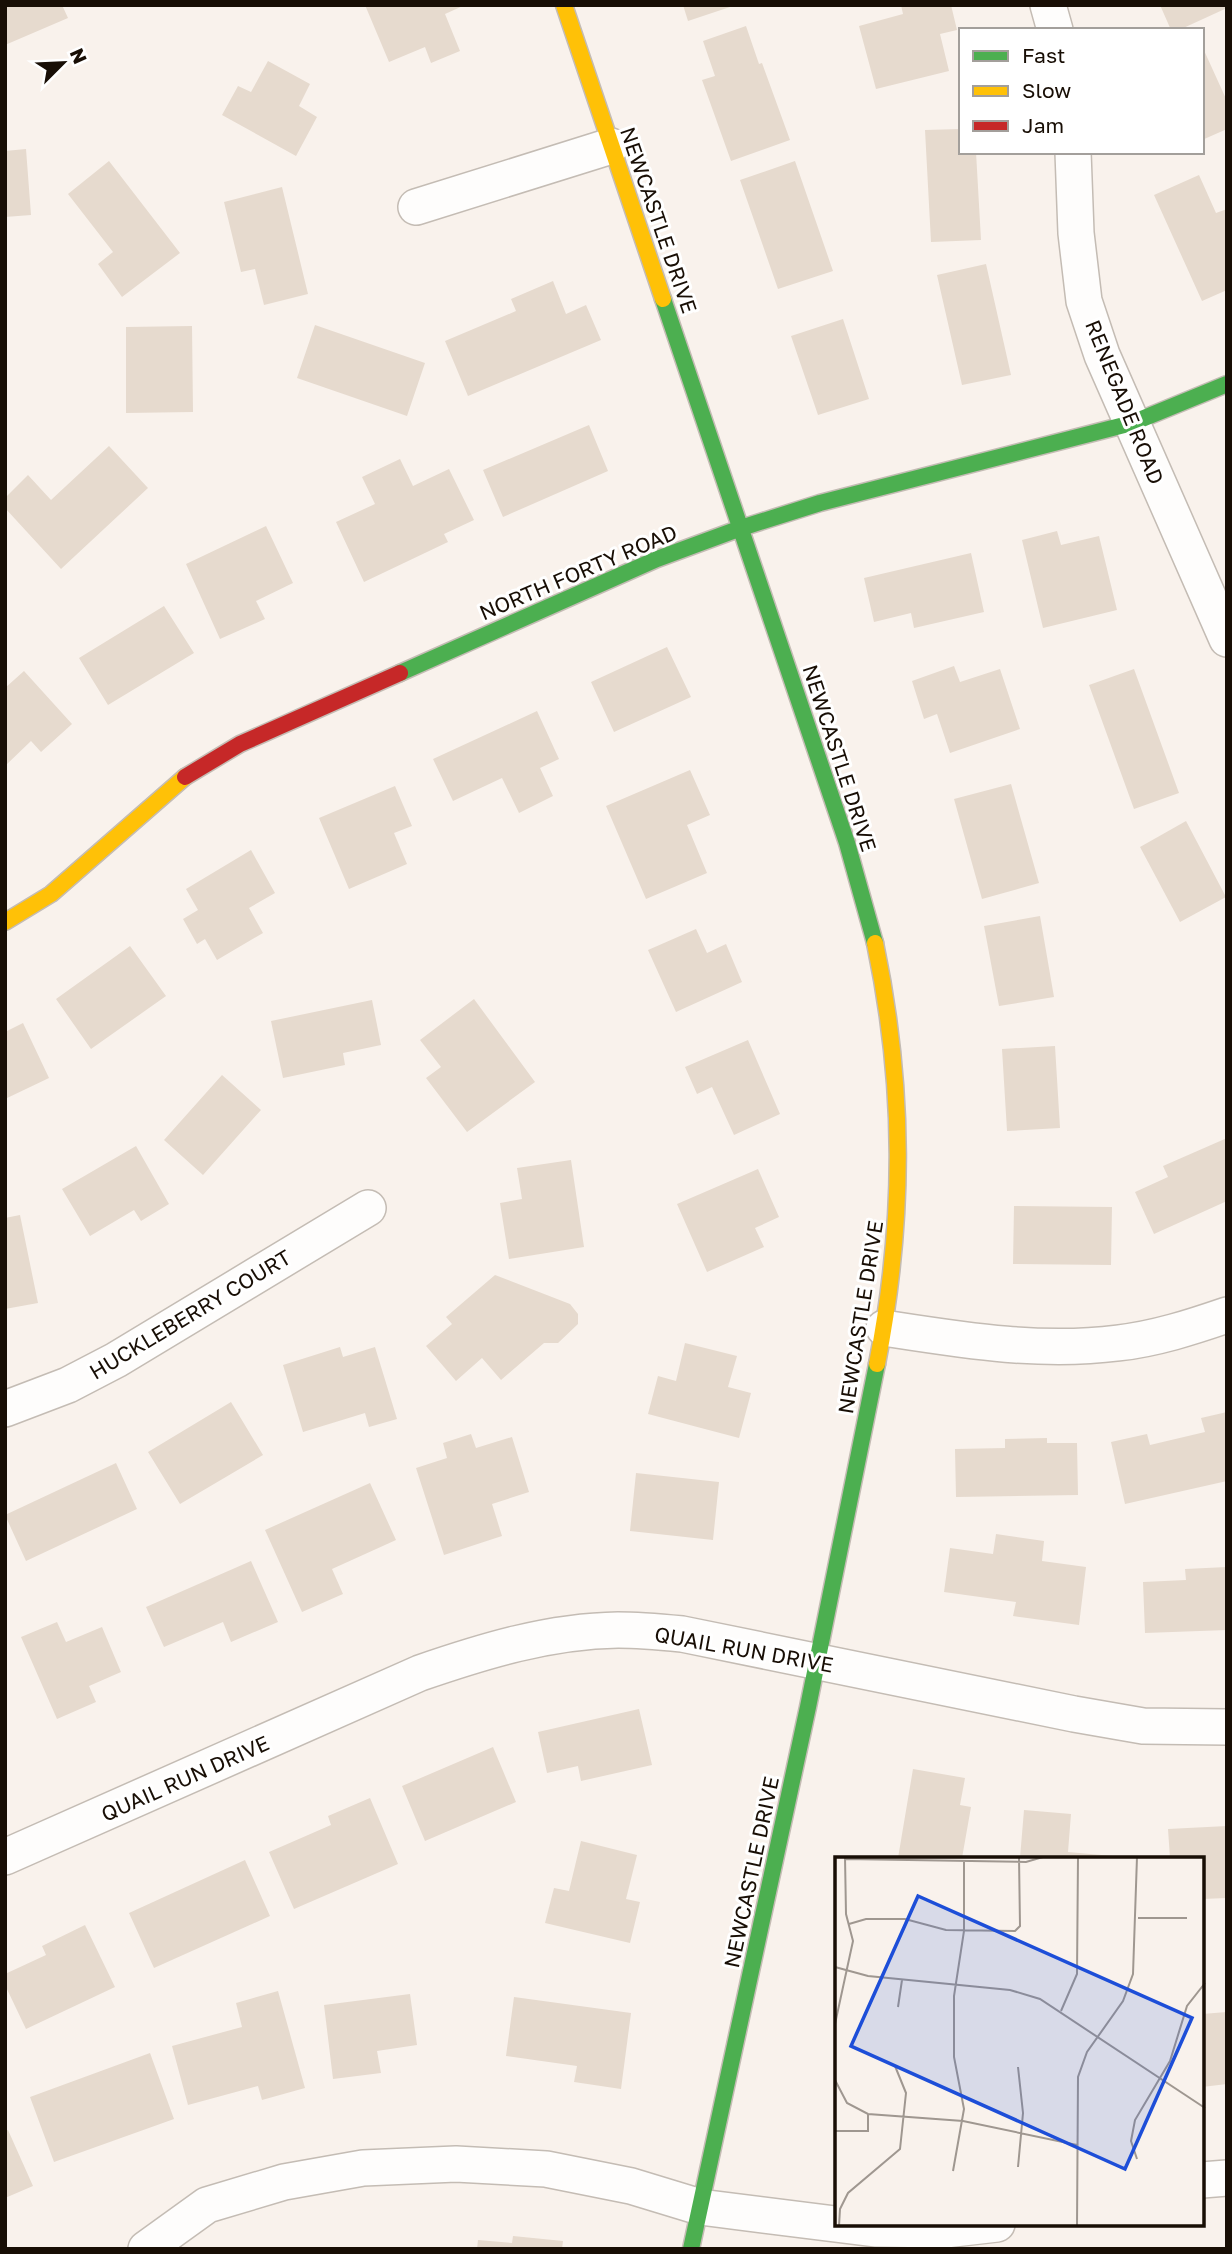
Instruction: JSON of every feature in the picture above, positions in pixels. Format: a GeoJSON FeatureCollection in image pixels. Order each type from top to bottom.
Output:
{"type":"FeatureCollection","features":[{"type":"Feature","properties":{"kind":"street","name":"NEWCASTLE DRIVE"},"geometry":{"type":"LineString","coordinates":[[564,5],[847,843],[870,921],[890,1032],[899,1153],[897,1223],[884,1328],[818,1660],[691,2249]]}},
{"type":"Feature","properties":{"kind":"street"},"geometry":{"type":"LineString","coordinates":[[1048,5],[1054,28]]}},
{"type":"Feature","properties":{"kind":"street"},"geometry":{"type":"LineString","coordinates":[[416,206],[611,146]]}},
{"type":"Feature","properties":{"kind":"street","name":"RENEGADE ROAD"},"geometry":{"type":"LineString","coordinates":[[1073,154],[1076,233],[1084,301],[1102,355],[1227,639]]}},
{"type":"Feature","properties":{"kind":"street","name":"NORTH FORTY ROAD"},"geometry":{"type":"LineString","coordinates":[[5,922],[51,894],[188,774],[240,744],[657,559],[820,503],[1132,423],[1227,384]]}},
{"type":"Feature","properties":{"kind":"street","name":"HUCKLEBERRY COURT"},"geometry":{"type":"LineString","coordinates":[[5,1409],[68,1385],[116,1360],[368,1208]]}},
{"type":"Feature","properties":{"kind":"street"},"geometry":{"type":"LineString","coordinates":[[884,1328],[982,1343],[1050,1347],[1119,1343],[1185,1330],[1227,1315]]}},
{"type":"Feature","properties":{"kind":"street","name":"QUAIL RUN DRIVE"},"geometry":{"type":"LineString","coordinates":[[9,1847],[420,1673],[485,1651],[552,1636],[617,1630],[682,1634],[818,1660],[894,1679],[1143,1726],[1227,1727]]}},
{"type":"Feature","properties":{"kind":"street"},"geometry":{"type":"LineString","coordinates":[[146,2249],[206,2205],[284,2182],[363,2168],[456,2164],[546,2169],[631,2186],[700,2207],[835,2224]]}},
{"type":"Feature","properties":{"kind":"street"},"geometry":{"type":"LineString","coordinates":[[1204,2180],[1227,2178]]}},
{"type":"Feature","properties":{"kind":"street"},"geometry":{"type":"LineString","coordinates":[[851,2226],[945,2230],[980,2226]]}},
{"type":"Feature","properties":{"kind":"building"},"geometry":{"type":"Polygon","coordinates":[[[5,5],[62,5],[68,18],[5,45],[5,5]]]}},
{"type":"Feature","properties":{"kind":"building"},"geometry":{"type":"Polygon","coordinates":[[[365,5],[465,5],[445,14],[460,51],[431,63],[425,47],[389,62],[365,5]]]}},
{"type":"Feature","properties":{"kind":"building"},"geometry":{"type":"Polygon","coordinates":[[[683,5],[733,5],[733,6],[688,21],[683,5]]]}},
{"type":"Feature","properties":{"kind":"building"},"geometry":{"type":"Polygon","coordinates":[[[901,5],[951,5],[957,30],[940,34],[949,71],[876,89],[859,26],[903,14],[901,5]]]}},
{"type":"Feature","properties":{"kind":"building"},"geometry":{"type":"Polygon","coordinates":[[[1160,5],[1227,5],[1227,8],[1183,28],[1170,28],[1160,5]]]}},
{"type":"Feature","properties":{"kind":"building"},"geometry":{"type":"Polygon","coordinates":[[[746,26],[790,140],[731,161],[702,80],[715,76],[703,41],[746,26]]]}},
{"type":"Feature","properties":{"kind":"building"},"geometry":{"type":"Polygon","coordinates":[[[1204,50],[1227,101],[1227,129],[1204,139],[1204,50]]]}},
{"type":"Feature","properties":{"kind":"building"},"geometry":{"type":"Polygon","coordinates":[[[268,61],[310,84],[299,106],[317,117],[296,156],[222,115],[238,86],[251,92],[268,61]]]}},
{"type":"Feature","properties":{"kind":"building"},"geometry":{"type":"Polygon","coordinates":[[[959,129],[959,154],[976,154],[981,240],[931,242],[925,130],[959,129]]]}},
{"type":"Feature","properties":{"kind":"building"},"geometry":{"type":"Polygon","coordinates":[[[26,149],[31,215],[5,217],[5,151],[26,149]]]}},
{"type":"Feature","properties":{"kind":"building"},"geometry":{"type":"Polygon","coordinates":[[[109,161],[180,253],[122,297],[98,264],[113,252],[68,194],[109,161]]]}},
{"type":"Feature","properties":{"kind":"building"},"geometry":{"type":"Polygon","coordinates":[[[795,161],[833,271],[778,289],[740,180],[795,161]]]}},
{"type":"Feature","properties":{"kind":"building"},"geometry":{"type":"Polygon","coordinates":[[[1199,175],[1216,213],[1227,209],[1227,290],[1202,301],[1154,195],[1199,175]]]}},
{"type":"Feature","properties":{"kind":"building"},"geometry":{"type":"Polygon","coordinates":[[[282,187],[308,294],[264,305],[255,269],[241,272],[224,202],[282,187]]]}},
{"type":"Feature","properties":{"kind":"building"},"geometry":{"type":"Polygon","coordinates":[[[986,264],[1011,375],[962,385],[937,275],[986,264]]]}},
{"type":"Feature","properties":{"kind":"building"},"geometry":{"type":"Polygon","coordinates":[[[553,281],[566,314],[586,305],[601,340],[468,396],[445,341],[516,311],[511,299],[553,281]]]}},
{"type":"Feature","properties":{"kind":"building"},"geometry":{"type":"Polygon","coordinates":[[[843,319],[869,399],[818,415],[791,336],[843,319]]]}},
{"type":"Feature","properties":{"kind":"building"},"geometry":{"type":"Polygon","coordinates":[[[315,325],[425,363],[407,416],[297,378],[315,325]]]}},
{"type":"Feature","properties":{"kind":"building"},"geometry":{"type":"Polygon","coordinates":[[[192,326],[193,412],[126,413],[126,327],[192,326]]]}},
{"type":"Feature","properties":{"kind":"building"},"geometry":{"type":"Polygon","coordinates":[[[589,425],[608,471],[503,517],[483,470],[589,425]]]}},
{"type":"Feature","properties":{"kind":"building"},"geometry":{"type":"Polygon","coordinates":[[[109,446],[148,488],[61,569],[5,508],[5,498],[28,475],[51,500],[109,446]]]}},
{"type":"Feature","properties":{"kind":"building"},"geometry":{"type":"Polygon","coordinates":[[[400,459],[413,486],[449,469],[474,520],[444,534],[448,542],[364,582],[336,522],[375,504],[362,477],[400,459]]]}},
{"type":"Feature","properties":{"kind":"building"},"geometry":{"type":"Polygon","coordinates":[[[266,526],[293,583],[256,601],[265,619],[220,639],[186,564],[266,526]]]}},
{"type":"Feature","properties":{"kind":"building"},"geometry":{"type":"Polygon","coordinates":[[[1057,531],[1061,545],[1099,536],[1117,610],[1043,628],[1022,540],[1057,531]]]}},
{"type":"Feature","properties":{"kind":"building"},"geometry":{"type":"Polygon","coordinates":[[[971,553],[984,612],[914,628],[911,613],[874,622],[864,578],[971,553]]]}},
{"type":"Feature","properties":{"kind":"building"},"geometry":{"type":"Polygon","coordinates":[[[164,606],[194,653],[108,705],[79,658],[164,606]]]}},
{"type":"Feature","properties":{"kind":"building"},"geometry":{"type":"Polygon","coordinates":[[[667,647],[691,697],[614,732],[591,682],[667,647]]]}},
{"type":"Feature","properties":{"kind":"building"},"geometry":{"type":"Polygon","coordinates":[[[954,666],[960,682],[1000,669],[1020,729],[950,753],[937,714],[924,719],[912,681],[954,666]]]}},
{"type":"Feature","properties":{"kind":"building"},"geometry":{"type":"Polygon","coordinates":[[[1134,669],[1179,793],[1134,809],[1089,685],[1134,669]]]}},
{"type":"Feature","properties":{"kind":"building"},"geometry":{"type":"Polygon","coordinates":[[[24,671],[72,724],[41,752],[31,741],[5,766],[5,688],[24,671]]]}},
{"type":"Feature","properties":{"kind":"building"},"geometry":{"type":"Polygon","coordinates":[[[537,711],[559,759],[540,768],[553,796],[519,813],[502,778],[453,801],[433,759],[537,711]]]}},
{"type":"Feature","properties":{"kind":"building"},"geometry":{"type":"Polygon","coordinates":[[[690,770],[710,815],[687,825],[707,873],[646,899],[606,806],[690,770]]]}},
{"type":"Feature","properties":{"kind":"building"},"geometry":{"type":"Polygon","coordinates":[[[1011,784],[1039,883],[982,899],[954,799],[1011,784]]]}},
{"type":"Feature","properties":{"kind":"building"},"geometry":{"type":"Polygon","coordinates":[[[395,786],[412,826],[394,833],[407,864],[349,889],[319,818],[395,786]]]}},
{"type":"Feature","properties":{"kind":"building"},"geometry":{"type":"Polygon","coordinates":[[[1186,821],[1226,897],[1180,922],[1140,847],[1186,821]]]}},
{"type":"Feature","properties":{"kind":"building"},"geometry":{"type":"Polygon","coordinates":[[[251,850],[275,893],[249,908],[263,933],[217,960],[205,939],[197,944],[183,919],[198,910],[186,889],[251,850]]]}},
{"type":"Feature","properties":{"kind":"building"},"geometry":{"type":"Polygon","coordinates":[[[1040,916],[1054,997],[999,1006],[984,926],[1040,916]]]}},
{"type":"Feature","properties":{"kind":"building"},"geometry":{"type":"Polygon","coordinates":[[[696,929],[707,953],[726,944],[742,982],[676,1012],[648,950],[696,929]]]}},
{"type":"Feature","properties":{"kind":"building"},"geometry":{"type":"Polygon","coordinates":[[[130,946],[166,996],[91,1049],[56,999],[130,946]]]}},
{"type":"Feature","properties":{"kind":"building"},"geometry":{"type":"Polygon","coordinates":[[[474,999],[535,1082],[467,1132],[426,1078],[441,1067],[420,1040],[474,999]]]}},
{"type":"Feature","properties":{"kind":"building"},"geometry":{"type":"Polygon","coordinates":[[[372,1000],[381,1045],[343,1053],[345,1065],[283,1078],[271,1021],[372,1000]]]}},
{"type":"Feature","properties":{"kind":"building"},"geometry":{"type":"Polygon","coordinates":[[[23,1023],[49,1078],[5,1099],[5,1032],[23,1023]]]}},
{"type":"Feature","properties":{"kind":"building"},"geometry":{"type":"Polygon","coordinates":[[[748,1040],[780,1114],[734,1135],[712,1087],[697,1094],[685,1067],[748,1040]]]}},
{"type":"Feature","properties":{"kind":"building"},"geometry":{"type":"Polygon","coordinates":[[[1055,1046],[1060,1128],[1007,1131],[1002,1049],[1055,1046]]]}},
{"type":"Feature","properties":{"kind":"building"},"geometry":{"type":"Polygon","coordinates":[[[222,1075],[261,1110],[203,1175],[164,1140],[222,1075]]]}},
{"type":"Feature","properties":{"kind":"building"},"geometry":{"type":"Polygon","coordinates":[[[1227,1138],[1227,1201],[1154,1234],[1135,1192],[1168,1177],[1163,1166],[1227,1138]]]}},
{"type":"Feature","properties":{"kind":"building"},"geometry":{"type":"Polygon","coordinates":[[[136,1146],[169,1204],[141,1221],[134,1210],[90,1236],[62,1189],[136,1146]]]}},
{"type":"Feature","properties":{"kind":"building"},"geometry":{"type":"Polygon","coordinates":[[[571,1160],[584,1247],[509,1259],[500,1203],[522,1199],[517,1168],[571,1160]]]}},
{"type":"Feature","properties":{"kind":"building"},"geometry":{"type":"Polygon","coordinates":[[[758,1169],[779,1217],[755,1228],[764,1247],[707,1272],[677,1204],[758,1169]]]}},
{"type":"Feature","properties":{"kind":"building"},"geometry":{"type":"Polygon","coordinates":[[[1014,1206],[1112,1207],[1111,1265],[1013,1264],[1014,1206]]]}},
{"type":"Feature","properties":{"kind":"building"},"geometry":{"type":"Polygon","coordinates":[[[20,1215],[38,1303],[5,1309],[5,1218],[20,1215]]]}},
{"type":"Feature","properties":{"kind":"building"},"geometry":{"type":"Polygon","coordinates":[[[495,1275],[570,1304],[578,1314],[578,1324],[558,1343],[544,1343],[501,1380],[482,1358],[456,1381],[426,1346],[452,1324],[446,1317],[495,1275]]]}},
{"type":"Feature","properties":{"kind":"building"},"geometry":{"type":"Polygon","coordinates":[[[685,1343],[737,1356],[728,1387],[751,1393],[739,1438],[648,1414],[658,1376],[676,1381],[685,1343]]]}},
{"type":"Feature","properties":{"kind":"building"},"geometry":{"type":"Polygon","coordinates":[[[340,1347],[343,1357],[375,1347],[397,1419],[369,1427],[365,1413],[303,1432],[283,1365],[340,1347]]]}},
{"type":"Feature","properties":{"kind":"building"},"geometry":{"type":"Polygon","coordinates":[[[231,1402],[263,1455],[180,1504],[148,1452],[231,1402]]]}},
{"type":"Feature","properties":{"kind":"building"},"geometry":{"type":"Polygon","coordinates":[[[1227,1412],[1227,1481],[1125,1504],[1111,1442],[1147,1434],[1150,1445],[1205,1432],[1201,1418],[1227,1412]]]}},
{"type":"Feature","properties":{"kind":"building"},"geometry":{"type":"Polygon","coordinates":[[[471,1434],[476,1448],[512,1437],[529,1492],[492,1504],[502,1536],[444,1555],[416,1468],[447,1458],[443,1443],[471,1434]]]}},
{"type":"Feature","properties":{"kind":"building"},"geometry":{"type":"Polygon","coordinates":[[[1047,1438],[1047,1443],[1077,1443],[1078,1495],[956,1497],[955,1449],[1005,1448],[1005,1439],[1047,1438]]]}},
{"type":"Feature","properties":{"kind":"building"},"geometry":{"type":"Polygon","coordinates":[[[116,1463],[137,1509],[26,1561],[5,1515],[116,1463]]]}},
{"type":"Feature","properties":{"kind":"building"},"geometry":{"type":"Polygon","coordinates":[[[636,1473],[719,1482],[713,1540],[630,1531],[636,1473]]]}},
{"type":"Feature","properties":{"kind":"building"},"geometry":{"type":"Polygon","coordinates":[[[370,1483],[396,1540],[332,1569],[343,1594],[302,1612],[265,1530],[370,1483]]]}},
{"type":"Feature","properties":{"kind":"building"},"geometry":{"type":"Polygon","coordinates":[[[996,1534],[1044,1541],[1042,1561],[1086,1567],[1079,1625],[1013,1616],[1016,1602],[944,1592],[950,1548],[993,1554],[996,1534]]]}},
{"type":"Feature","properties":{"kind":"building"},"geometry":{"type":"Polygon","coordinates":[[[251,1561],[278,1622],[231,1642],[223,1622],[164,1647],[146,1607],[251,1561]]]}},
{"type":"Feature","properties":{"kind":"building"},"geometry":{"type":"Polygon","coordinates":[[[1227,1567],[1227,1630],[1145,1633],[1143,1582],[1186,1580],[1185,1569],[1227,1567]]]}},
{"type":"Feature","properties":{"kind":"building"},"geometry":{"type":"Polygon","coordinates":[[[57,1622],[66,1642],[102,1627],[121,1672],[89,1686],[96,1702],[57,1719],[21,1637],[57,1622]]]}},
{"type":"Feature","properties":{"kind":"building"},"geometry":{"type":"Polygon","coordinates":[[[639,1709],[652,1765],[581,1781],[578,1766],[547,1773],[538,1732],[639,1709]]]}},
{"type":"Feature","properties":{"kind":"building"},"geometry":{"type":"Polygon","coordinates":[[[493,1747],[516,1802],[425,1841],[402,1786],[493,1747]]]}},
{"type":"Feature","properties":{"kind":"building"},"geometry":{"type":"Polygon","coordinates":[[[913,1769],[965,1778],[960,1805],[971,1807],[962,1857],[898,1857],[913,1769]]]}},
{"type":"Feature","properties":{"kind":"building"},"geometry":{"type":"Polygon","coordinates":[[[370,1798],[398,1864],[294,1909],[269,1852],[331,1825],[328,1816],[370,1798]]]}},
{"type":"Feature","properties":{"kind":"building"},"geometry":{"type":"Polygon","coordinates":[[[1024,1810],[1071,1814],[1068,1852],[1124,1857],[1020,1857],[1024,1810]]]}},
{"type":"Feature","properties":{"kind":"building"},"geometry":{"type":"Polygon","coordinates":[[[1227,1826],[1227,1898],[1204,1899],[1204,1857],[1170,1857],[1168,1829],[1227,1826]]]}},
{"type":"Feature","properties":{"kind":"building"},"geometry":{"type":"Polygon","coordinates":[[[581,1841],[637,1855],[626,1899],[640,1902],[630,1943],[545,1923],[554,1888],[569,1891],[581,1841]]]}},
{"type":"Feature","properties":{"kind":"building"},"geometry":{"type":"Polygon","coordinates":[[[245,1860],[270,1916],[154,1968],[129,1913],[245,1860]]]}},
{"type":"Feature","properties":{"kind":"building"},"geometry":{"type":"Polygon","coordinates":[[[85,1925],[115,1987],[26,2029],[5,1985],[5,1974],[46,1955],[42,1946],[85,1925]]]}},
{"type":"Feature","properties":{"kind":"building"},"geometry":{"type":"Polygon","coordinates":[[[278,1991],[305,2088],[262,2100],[258,2086],[188,2105],[172,2046],[242,2027],[236,2003],[278,1991]]]}},
{"type":"Feature","properties":{"kind":"building"},"geometry":{"type":"Polygon","coordinates":[[[410,1994],[417,2045],[377,2051],[381,2073],[333,2079],[324,2005],[410,1994]]]}},
{"type":"Feature","properties":{"kind":"building"},"geometry":{"type":"Polygon","coordinates":[[[514,1997],[631,2013],[621,2089],[574,2082],[577,2066],[506,2056],[514,1997]]]}},
{"type":"Feature","properties":{"kind":"building"},"geometry":{"type":"Polygon","coordinates":[[[1227,2012],[1227,2084],[1204,2087],[1204,2014],[1227,2012]]]}},
{"type":"Feature","properties":{"kind":"building"},"geometry":{"type":"Polygon","coordinates":[[[150,2053],[174,2119],[54,2162],[30,2097],[150,2053]]]}},
{"type":"Feature","properties":{"kind":"building"},"geometry":{"type":"Polygon","coordinates":[[[8,2130],[33,2186],[5,2198],[5,2131],[8,2130]]]}},
{"type":"Feature","properties":{"kind":"building"},"geometry":{"type":"Polygon","coordinates":[[[513,2236],[563,2241],[562,2249],[477,2249],[478,2240],[512,2243],[513,2236]]]}},
{"type":"Feature","properties":{"kind":"traffic: fast"},"geometry":{"type":"LineString","coordinates":[[663,299],[847,843],[875,943]]}},
{"type":"Feature","properties":{"kind":"traffic: fast"},"geometry":{"type":"LineString","coordinates":[[400,673],[657,559],[741,528],[820,503],[1132,423],[1227,384]]}},
{"type":"Feature","properties":{"kind":"traffic: fast"},"geometry":{"type":"LineString","coordinates":[[691,2249],[808,1707],[877,1364]]}},
{"type":"Feature","properties":{"kind":"traffic: slow"},"geometry":{"type":"LineString","coordinates":[[564,5],[663,299]]}},
{"type":"Feature","properties":{"kind":"traffic: slow"},"geometry":{"type":"LineString","coordinates":[[5,922],[51,894],[185,777]]}},
{"type":"Feature","properties":{"kind":"traffic: slow"},"geometry":{"type":"LineString","coordinates":[[875,943],[892,1049],[898,1154],[893,1258],[877,1364]]}},
{"type":"Feature","properties":{"kind":"traffic: jam"},"geometry":{"type":"LineString","coordinates":[[185,777],[240,744],[400,673]]}}]}
